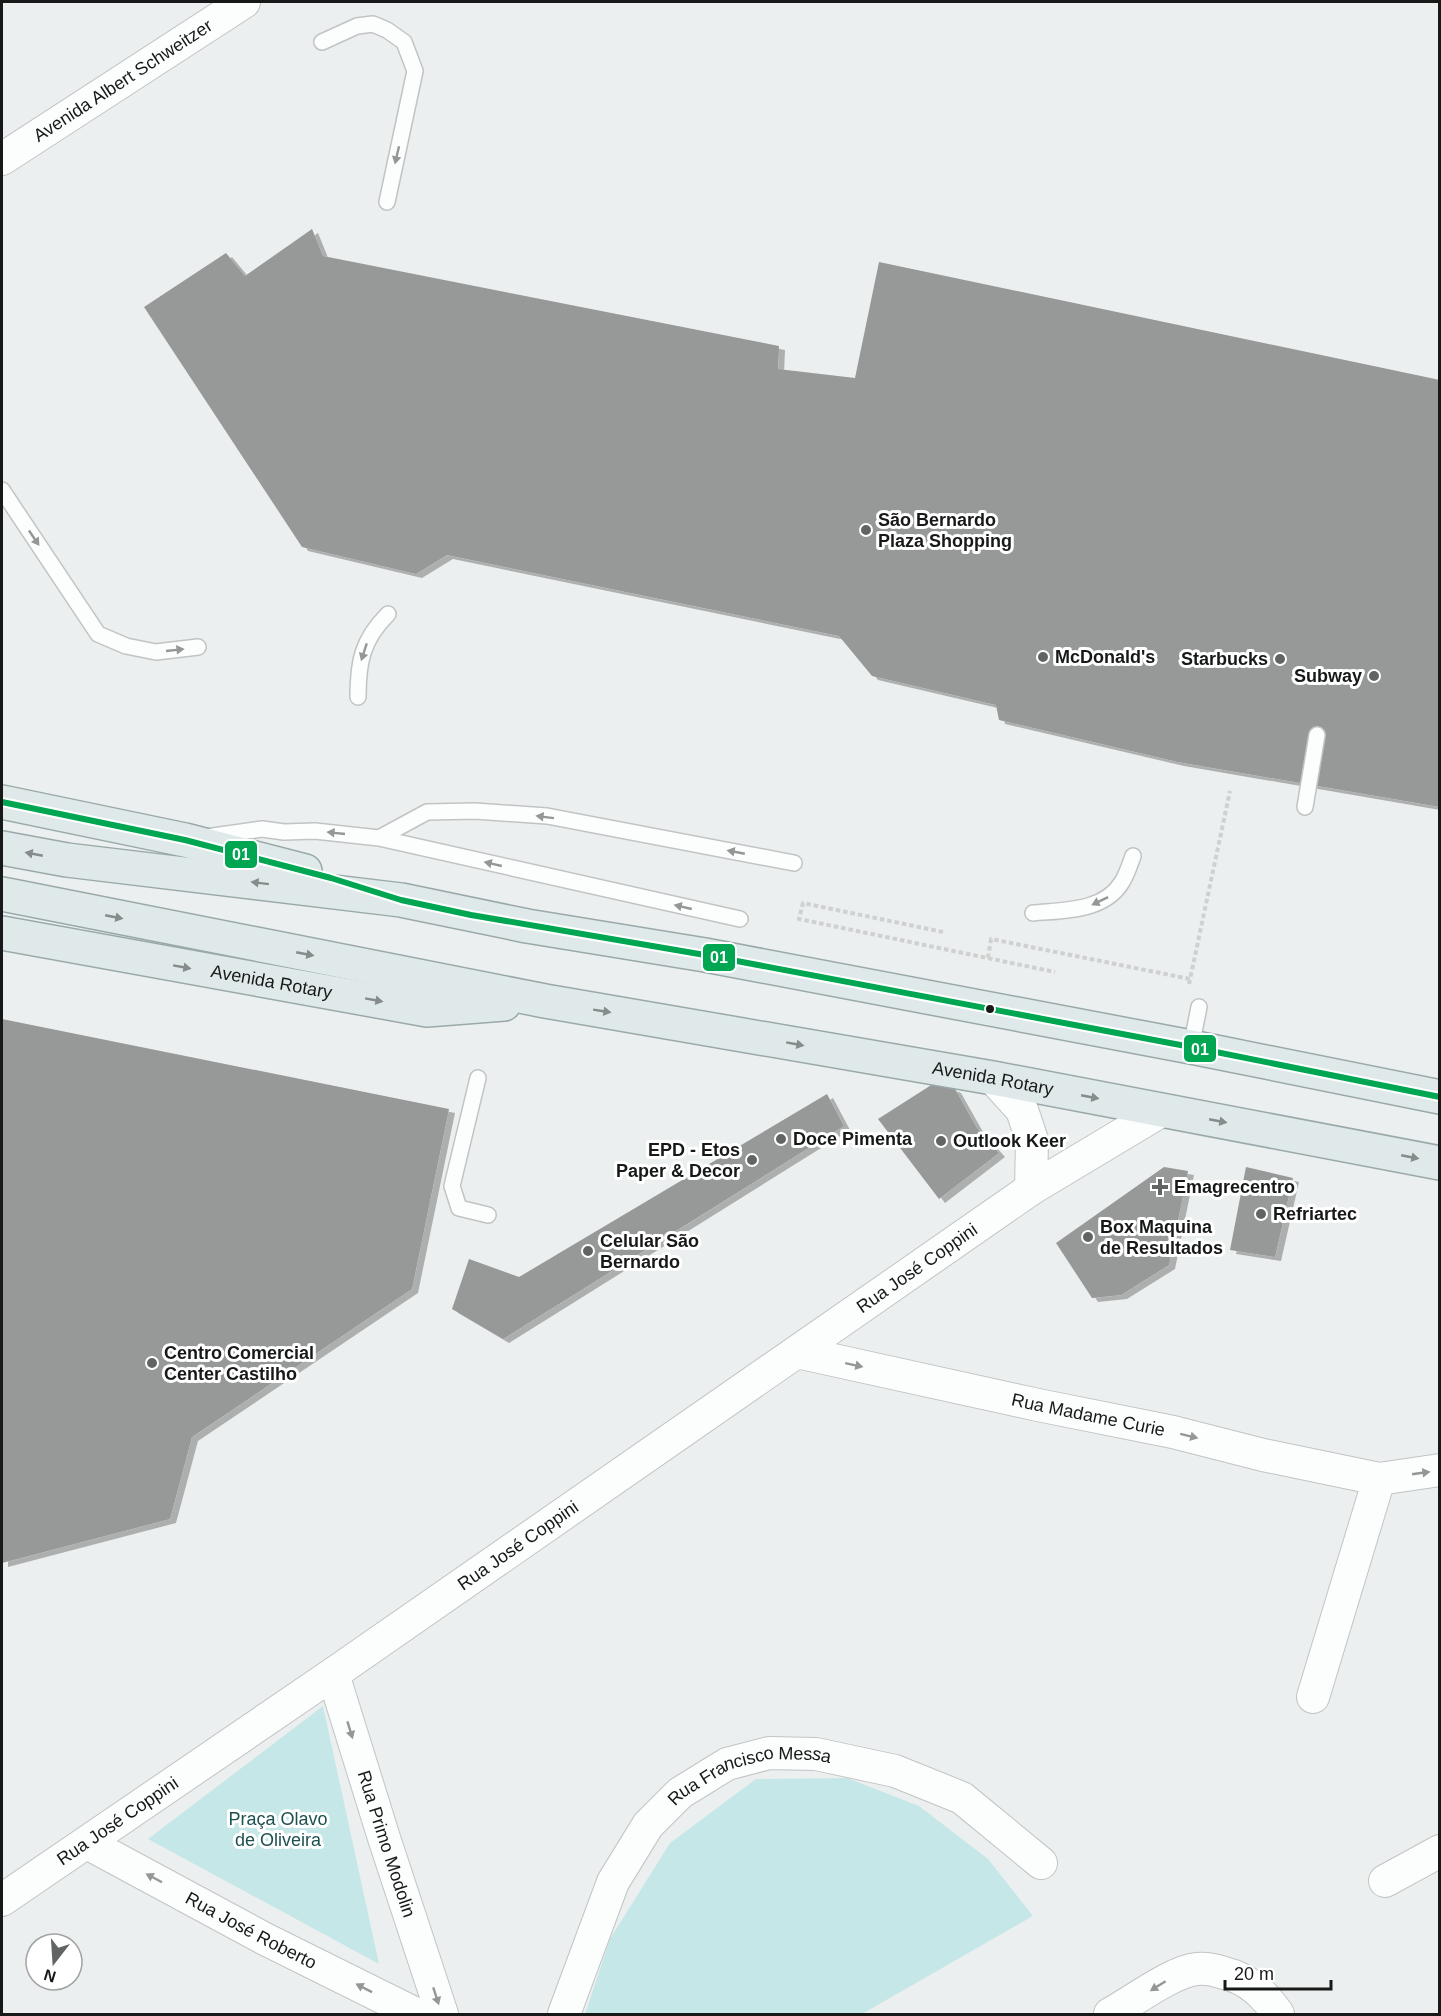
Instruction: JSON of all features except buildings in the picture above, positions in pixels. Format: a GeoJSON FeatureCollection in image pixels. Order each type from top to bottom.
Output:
{"type":"FeatureCollection","features":[{"type":"Feature","properties":{"kind":"main road"},"geometry":{"type":"LineString","coordinates":[[2,802],[185,840],[331,878],[401,900]]}},
{"type":"Feature","properties":{"kind":"main road"},"geometry":{"type":"LineString","coordinates":[[2,848],[67,860],[401,900],[527,926],[705,955],[1196,1025],[1440,1097]]}},
{"type":"Feature","properties":{"kind":"main road","name":"Avenida Rotary"},"geometry":{"type":"LineString","coordinates":[[2,894],[545,1001],[993,1078],[1440,1163]]}},
{"type":"Feature","properties":{"kind":"main road","name":"Avenida Rotary"},"geometry":{"type":"LineString","coordinates":[[2,933],[427,1010],[545,1001]]}},
{"type":"Feature","properties":{"kind":"street","name":"Avenida Albert Schweitzer"},"geometry":{"type":"LineString","coordinates":[[2,159],[244,2]]}},
{"type":"Feature","properties":{"kind":"street"},"geometry":{"type":"LineString","coordinates":[[993,1078],[1022,1110],[1032,1140],[1031,1189]]}},
{"type":"Feature","properties":{"kind":"street","name":"Rua José Coppini"},"geometry":{"type":"LineString","coordinates":[[2,1900],[333,1674],[1031,1189],[1161,1111]]}},
{"type":"Feature","properties":{"kind":"street","name":"Rua Madame Curie"},"geometry":{"type":"LineString","coordinates":[[797,1352],[1173,1432],[1263,1455],[1379,1479],[1440,1470]]}},
{"type":"Feature","properties":{"kind":"street"},"geometry":{"type":"LineString","coordinates":[[1313,1697],[1379,1479]]}},
{"type":"Feature","properties":{"kind":"street","name":"Rua Primo Modolin"},"geometry":{"type":"LineString","coordinates":[[333,1674],[442,2014]]}},
{"type":"Feature","properties":{"kind":"street","name":"Rua Francisco Messa"},"geometry":{"type":"LineString","coordinates":[[564,2014],[613,1882],[648,1825],[680,1793],[727,1764],[769,1753],[816,1754],[895,1771],[962,1798],[1041,1863]]}},
{"type":"Feature","properties":{"kind":"street","name":"Rua José Roberto"},"geometry":{"type":"LineString","coordinates":[[87,1843],[266,1939],[416,2014]]}},
{"type":"Feature","properties":{"kind":"street"},"geometry":{"type":"LineString","coordinates":[[1385,1881],[1440,1851]]}},
{"type":"Feature","properties":{"kind":"street"},"geometry":{"type":"LineString","coordinates":[[1110,2014],[1186,1971],[1209,1969],[1240,1976],[1257,1989],[1278,2014]]}},
{"type":"Feature","properties":{"kind":"lane"},"geometry":{"type":"LineString","coordinates":[[322,42],[357,26],[373,24],[387,30],[404,42],[415,71],[387,202]]}},
{"type":"Feature","properties":{"kind":"lane"},"geometry":{"type":"LineString","coordinates":[[2,490],[98,634],[126,646],[156,652],[198,648]]}},
{"type":"Feature","properties":{"kind":"lane"},"geometry":{"type":"LineString","coordinates":[[358,697],[358,677],[363,651],[374,628],[388,614]]}},
{"type":"Feature","properties":{"kind":"lane"},"geometry":{"type":"LineString","coordinates":[[1305,807],[1317,735]]}},
{"type":"Feature","properties":{"kind":"lane"},"geometry":{"type":"LineString","coordinates":[[378,838],[427,812],[476,811],[547,816],[794,863]]}},
{"type":"Feature","properties":{"kind":"lane"},"geometry":{"type":"LineString","coordinates":[[185,840],[262,829],[284,832],[315,831],[378,838],[740,919]]}},
{"type":"Feature","properties":{"kind":"lane"},"geometry":{"type":"LineString","coordinates":[[1033,913],[1087,907],[1108,898],[1122,882],[1133,856]]}},
{"type":"Feature","properties":{"kind":"lane"},"geometry":{"type":"LineString","coordinates":[[478,1078],[452,1186],[459,1208],[488,1215]]}},
{"type":"Feature","properties":{"kind":"path"},"geometry":{"type":"LineString","coordinates":[[1196,1025],[1183,1018],[1230,791]]}},
{"type":"Feature","properties":{"kind":"path"},"geometry":{"type":"LineString","coordinates":[[943,933],[803,903],[799,920],[1055,972]]}},
{"type":"Feature","properties":{"kind":"path"},"geometry":{"type":"LineString","coordinates":[[988,958],[991,939],[1190,979]]}},
{"type":"Feature","properties":{"kind":"green space","name":"Praça Olavo de Oliveira"},"geometry":{"type":"Polygon","coordinates":[[[323,1706],[379,1964],[148,1839],[323,1706]]]}},
{"type":"Feature","properties":{"kind":"green space"},"geometry":{"type":"Polygon","coordinates":[[[847,1778],[919,1806],[988,1859],[1033,1916],[862,2014],[585,2014],[610,1939],[670,1843],[756,1779],[847,1778]]]}},
{"type":"Feature","properties":{"kind":"transit line","name":"01"},"geometry":{"type":"LineString","coordinates":[[2,802],[185,840],[331,878],[401,900],[471,915],[705,955],[1191,1047],[1440,1097]]}},
{"type":"Feature","properties":{"kind":"place","name":"São Bernardo Plaza Shopping"},"geometry":{"type":"Point","coordinates":[866,530]}},
{"type":"Feature","properties":{"kind":"place","name":"McDonald's"},"geometry":{"type":"Point","coordinates":[1043,657]}},
{"type":"Feature","properties":{"kind":"place","name":"Starbucks"},"geometry":{"type":"Point","coordinates":[1280,659]}},
{"type":"Feature","properties":{"kind":"place","name":"Subway"},"geometry":{"type":"Point","coordinates":[1374,676]}},
{"type":"Feature","properties":{"kind":"place","name":"Doce Pimenta"},"geometry":{"type":"Point","coordinates":[781,1139]}},
{"type":"Feature","properties":{"kind":"place","name":"Outlook Keer"},"geometry":{"type":"Point","coordinates":[941,1141]}},
{"type":"Feature","properties":{"kind":"place","name":"EPD - Etos Paper & Decor"},"geometry":{"type":"Point","coordinates":[752,1160]}},
{"type":"Feature","properties":{"kind":"place","name":"Emagrecentro"},"geometry":{"type":"Point","coordinates":[1160,1187]}},
{"type":"Feature","properties":{"kind":"place","name":"Refriartec"},"geometry":{"type":"Point","coordinates":[1261,1214]}},
{"type":"Feature","properties":{"kind":"place","name":"Box Maquina de Resultados"},"geometry":{"type":"Point","coordinates":[1088,1237]}},
{"type":"Feature","properties":{"kind":"place","name":"Celular São Bernardo"},"geometry":{"type":"Point","coordinates":[588,1251]}},
{"type":"Feature","properties":{"kind":"place","name":"Centro Comercial Center Castilho"},"geometry":{"type":"Point","coordinates":[152,1363]}}]}
